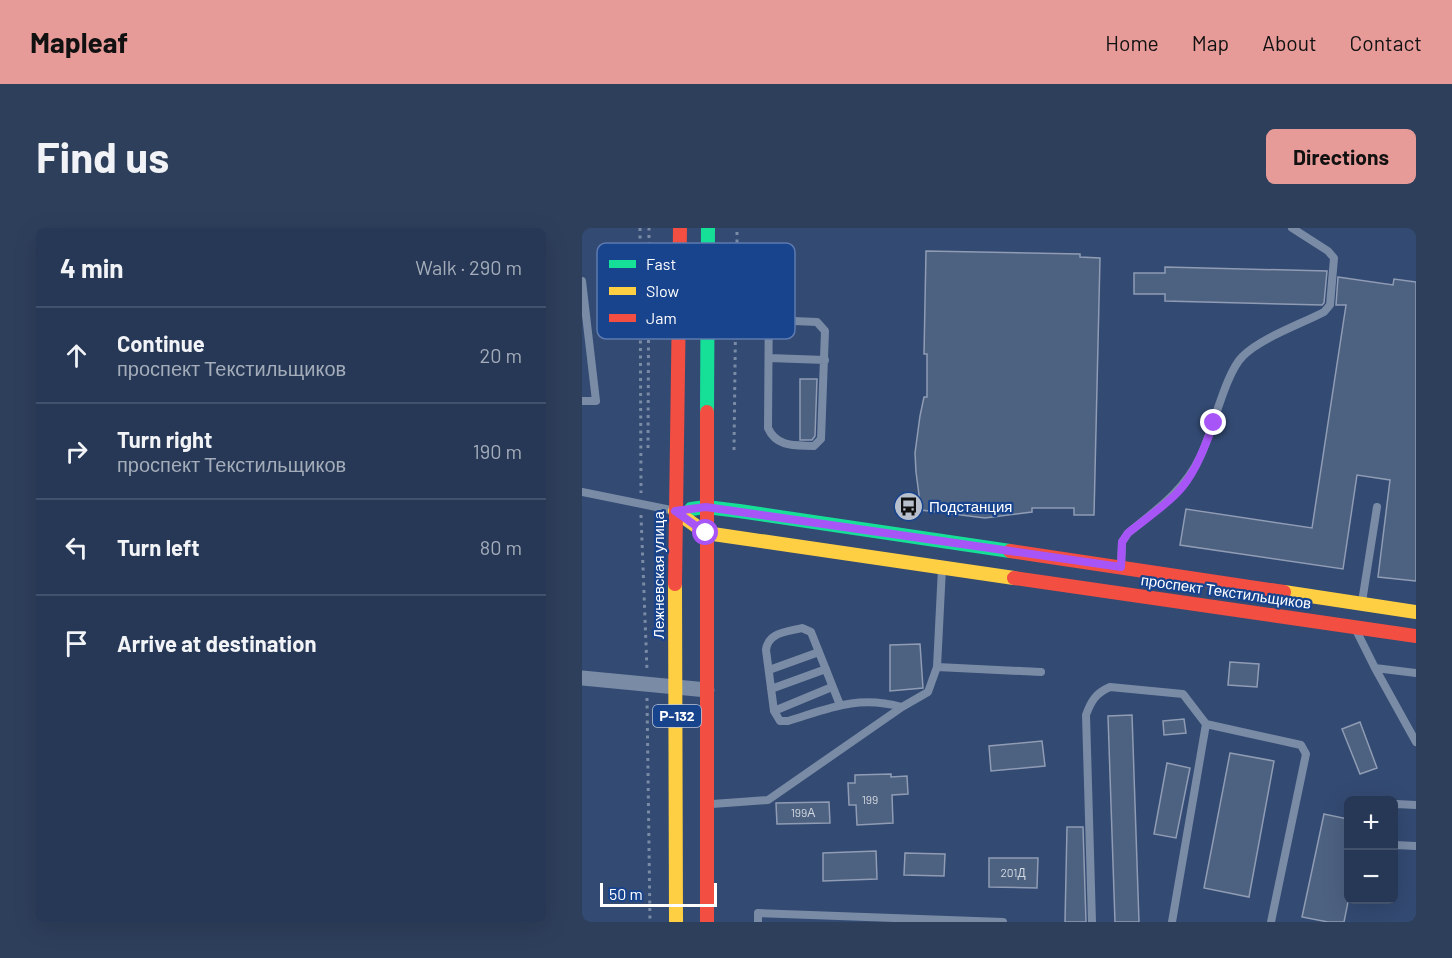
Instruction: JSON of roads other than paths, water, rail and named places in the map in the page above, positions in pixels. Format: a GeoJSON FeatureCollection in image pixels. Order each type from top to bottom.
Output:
{"type":"FeatureCollection","features":[{"type":"Feature","properties":{"kind":"main road","name":"Лежневская улица"},"geometry":{"type":"LineString","coordinates":[[680,228],[680,243]]}},
{"type":"Feature","properties":{"kind":"main road","name":"Лежневская улица"},"geometry":{"type":"LineString","coordinates":[[676,922],[675,511],[678,339]]}},
{"type":"Feature","properties":{"kind":"main road","name":"Р-132"},"geometry":{"type":"LineString","coordinates":[[707,339],[707,922]]}},
{"type":"Feature","properties":{"kind":"main road","name":"проспект Текстильщиков"},"geometry":{"type":"LineString","coordinates":[[675,511],[706,507],[1416,612]]}},
{"type":"Feature","properties":{"kind":"main road","name":"проспект Текстильщиков"},"geometry":{"type":"LineString","coordinates":[[675,511],[706,533],[1416,636]]}},
{"type":"Feature","properties":{"kind":"street"},"geometry":{"type":"LineString","coordinates":[[582,678],[677,689],[707,690]]}},
{"type":"Feature","properties":{"kind":"lane"},"geometry":{"type":"LineString","coordinates":[[1121,567],[1122,542],[1128,533],[1175,495],[1187,481],[1200,457],[1234,366],[1254,347],[1324,312],[1330,305],[1334,258],[1328,251],[1292,228]]}},
{"type":"Feature","properties":{"kind":"lane"},"geometry":{"type":"LineString","coordinates":[[582,281],[585,331],[596,401],[582,401]]}},
{"type":"Feature","properties":{"kind":"lane"},"geometry":{"type":"LineString","coordinates":[[770,339],[766,421],[771,435],[783,444],[814,446],[821,439],[825,331],[817,322],[795,321]]}},
{"type":"Feature","properties":{"kind":"lane"},"geometry":{"type":"LineString","coordinates":[[769,358],[825,360]]}},
{"type":"Feature","properties":{"kind":"lane"},"geometry":{"type":"LineString","coordinates":[[582,367],[592,367]]}},
{"type":"Feature","properties":{"kind":"lane"},"geometry":{"type":"LineString","coordinates":[[582,492],[675,511]]}},
{"type":"Feature","properties":{"kind":"lane"},"geometry":{"type":"LineString","coordinates":[[1362,604],[1377,507]]}},
{"type":"Feature","properties":{"kind":"lane"},"geometry":{"type":"LineString","coordinates":[[708,805],[768,800],[902,707],[928,692],[938,667],[942,567]]}},
{"type":"Feature","properties":{"kind":"lane"},"geometry":{"type":"LineString","coordinates":[[840,705],[811,632],[802,627],[773,635],[767,643],[769,670],[774,711],[780,721],[788,721],[861,701],[885,702],[902,707]]}},
{"type":"Feature","properties":{"kind":"lane"},"geometry":{"type":"LineString","coordinates":[[1355,627],[1416,742]]}},
{"type":"Feature","properties":{"kind":"lane"},"geometry":{"type":"LineString","coordinates":[[769,670],[819,652]]}},
{"type":"Feature","properties":{"kind":"lane"},"geometry":{"type":"LineString","coordinates":[[938,667],[1041,672]]}},
{"type":"Feature","properties":{"kind":"lane"},"geometry":{"type":"LineString","coordinates":[[1375,668],[1416,673]]}},
{"type":"Feature","properties":{"kind":"lane"},"geometry":{"type":"LineString","coordinates":[[771,689],[826,669]]}},
{"type":"Feature","properties":{"kind":"lane"},"geometry":{"type":"LineString","coordinates":[[774,711],[832,687]]}},
{"type":"Feature","properties":{"kind":"lane"},"geometry":{"type":"LineString","coordinates":[[1092,922],[1086,715],[1090,703],[1099,691],[1110,687],[1183,694],[1206,724],[1300,744],[1306,754],[1271,922]]}},
{"type":"Feature","properties":{"kind":"lane"},"geometry":{"type":"LineString","coordinates":[[1172,922],[1206,724]]}},
{"type":"Feature","properties":{"kind":"lane"},"geometry":{"type":"LineString","coordinates":[[1398,804],[1416,805]]}},
{"type":"Feature","properties":{"kind":"lane"},"geometry":{"type":"LineString","coordinates":[[1398,845],[1416,846]]}},
{"type":"Feature","properties":{"kind":"lane"},"geometry":{"type":"LineString","coordinates":[[758,922],[758,913],[803,918],[1003,922]]}},
{"type":"Feature","properties":{"kind":"place","name":"Подстанция"},"geometry":{"type":"Point","coordinates":[908,507]}}]}
